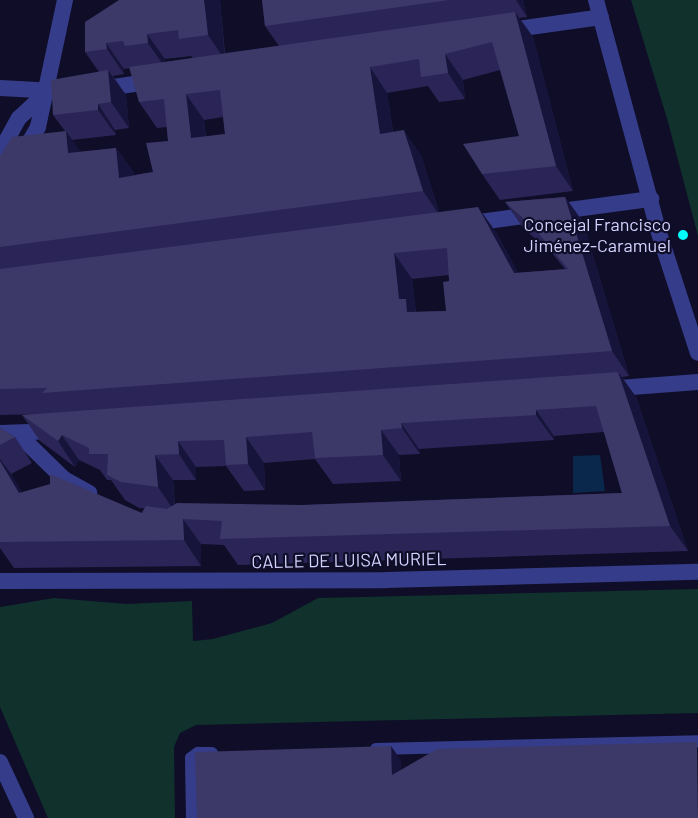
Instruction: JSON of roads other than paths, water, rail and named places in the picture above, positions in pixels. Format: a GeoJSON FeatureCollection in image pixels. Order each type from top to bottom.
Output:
{"type":"FeatureCollection","features":[{"type":"Feature","properties":{"kind":"street"},"geometry":{"type":"LineString","coordinates":[[0,193],[38,127],[65,0]]}},
{"type":"Feature","properties":{"kind":"street"},"geometry":{"type":"LineString","coordinates":[[596,0],[651,199],[698,353]]}},
{"type":"Feature","properties":{"kind":"street"},"geometry":{"type":"LineString","coordinates":[[484,34],[601,17]]}},
{"type":"Feature","properties":{"kind":"street"},"geometry":{"type":"LineString","coordinates":[[0,88],[76,92],[169,79]]}},
{"type":"Feature","properties":{"kind":"street"},"geometry":{"type":"LineString","coordinates":[[0,152],[19,118],[47,92]]}},
{"type":"Feature","properties":{"kind":"street"},"geometry":{"type":"LineString","coordinates":[[450,226],[651,199]]}},
{"type":"Feature","properties":{"kind":"street"},"geometry":{"type":"LineString","coordinates":[[591,390],[698,382]]}},
{"type":"Feature","properties":{"kind":"street"},"geometry":{"type":"LineString","coordinates":[[0,433],[78,430]]}},
{"type":"Feature","properties":{"kind":"street"},"geometry":{"type":"LineString","coordinates":[[18,434],[64,479],[105,501]]}},
{"type":"Feature","properties":{"kind":"street","name":"CALLE DE LUISA MURIEL"},"geometry":{"type":"LineString","coordinates":[[0,581],[386,580],[698,572]]}},
{"type":"Feature","properties":{"kind":"street"},"geometry":{"type":"LineString","coordinates":[[0,762],[26,818]]}},
{"type":"Feature","properties":{"kind":"lane"},"geometry":{"type":"LineString","coordinates":[[363,749],[698,741]]}},
{"type":"Feature","properties":{"kind":"lane"},"geometry":{"type":"LineString","coordinates":[[192,818],[191,758],[198,753],[222,752]]}},
{"type":"Feature","properties":{"kind":"water"},"geometry":{"type":"Polygon","coordinates":[[[600,455],[605,491],[573,493],[573,456],[600,455]]]}},
{"type":"Feature","properties":{"kind":"place","name":"Concejal Francisco Jiménez-Caramuel"},"geometry":{"type":"Point","coordinates":[683,235]}}]}
